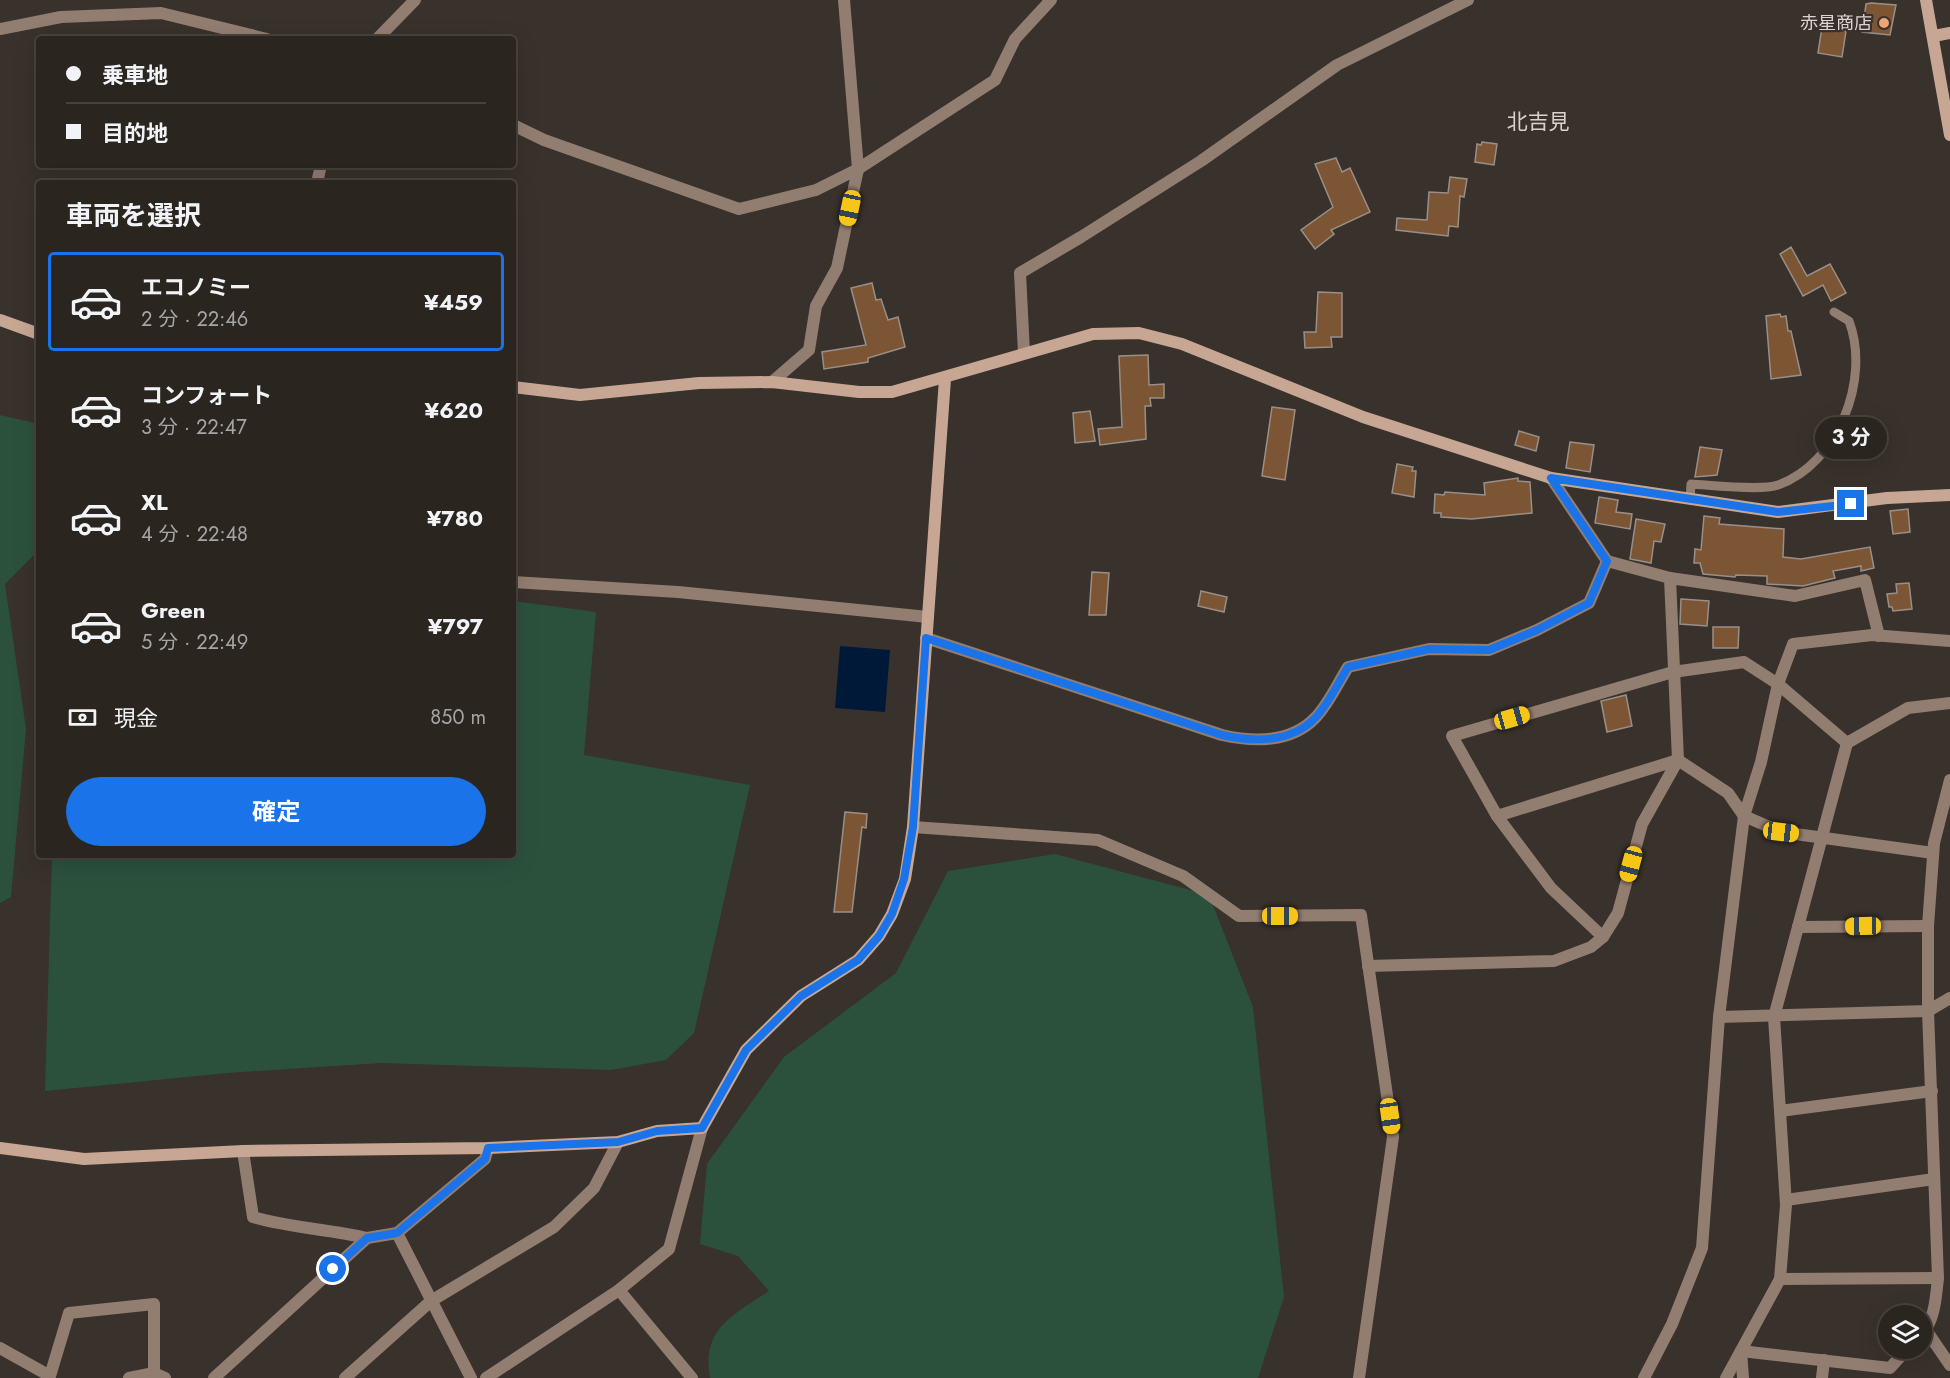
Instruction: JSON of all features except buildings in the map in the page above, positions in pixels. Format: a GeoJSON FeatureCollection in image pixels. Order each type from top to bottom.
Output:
{"type":"FeatureCollection","features":[{"type":"Feature","properties":{"kind":"street"},"geometry":{"type":"LineString","coordinates":[[380,36],[415,0]]}},
{"type":"Feature","properties":{"kind":"street"},"geometry":{"type":"LineString","coordinates":[[772,382],[809,350],[816,306],[837,268],[858,169],[844,0]]}},
{"type":"Feature","properties":{"kind":"street"},"geometry":{"type":"LineString","coordinates":[[516,126],[544,140],[739,209],[816,190],[858,169],[995,80],[1015,39],[1051,0]]}},
{"type":"Feature","properties":{"kind":"street"},"geometry":{"type":"LineString","coordinates":[[1024,353],[1020,273],[1201,161],[1337,65],[1468,0]]}},
{"type":"Feature","properties":{"kind":"street"},"geometry":{"type":"LineString","coordinates":[[1926,0],[1950,135]]}},
{"type":"Feature","properties":{"kind":"street"},"geometry":{"type":"LineString","coordinates":[[0,29],[61,17],[161,13],[255,36]]}},
{"type":"Feature","properties":{"kind":"street"},"geometry":{"type":"LineString","coordinates":[[1934,36],[1950,33]]}},
{"type":"Feature","properties":{"kind":"street"},"geometry":{"type":"LineString","coordinates":[[0,320],[36,333]]}},
{"type":"Feature","properties":{"kind":"street"},"geometry":{"type":"LineString","coordinates":[[516,387],[580,395],[699,383],[772,382],[859,392],[892,392],[1094,334],[1139,333],[1182,344],[1363,417],[1551,478],[1778,512],[1887,498],[1950,495]]}},
{"type":"Feature","properties":{"kind":"street"},"geometry":{"type":"LineString","coordinates":[[486,1378],[619,1290],[669,1250],[702,1128],[746,1050],[801,996],[858,960],[879,936],[892,914],[904,879],[913,827],[945,378]]}},
{"type":"Feature","properties":{"kind":"street"},"geometry":{"type":"LineString","coordinates":[[1551,478],[1607,561],[1670,578],[1795,596],[1865,580],[1879,636]]}},
{"type":"Feature","properties":{"kind":"street"},"geometry":{"type":"LineString","coordinates":[[926,638],[1222,735],[1249,741],[1299,731],[1316,718],[1348,667],[1429,649],[1489,650],[1547,625],[1589,603],[1607,561]]}},
{"type":"Feature","properties":{"kind":"street"},"geometry":{"type":"LineString","coordinates":[[1368,966],[1554,961],[1591,947],[1603,937],[1618,913],[1642,824],[1678,760],[1670,578]]}},
{"type":"Feature","properties":{"kind":"street"},"geometry":{"type":"LineString","coordinates":[[516,582],[678,592],[928,618]]}},
{"type":"Feature","properties":{"kind":"street"},"geometry":{"type":"LineString","coordinates":[[1644,1378],[1672,1324],[1702,1248],[1719,1017],[1744,816],[1761,762],[1778,684],[1793,644],[1879,636],[1950,641]]}},
{"type":"Feature","properties":{"kind":"street"},"geometry":{"type":"LineString","coordinates":[[1603,937],[1551,888],[1497,816],[1452,736],[1673,672],[1744,662],[1778,684],[1847,743]]}},
{"type":"Feature","properties":{"kind":"street"},"geometry":{"type":"LineString","coordinates":[[1726,1378],[1780,1280],[1786,1200],[1774,1017],[1847,743],[1908,708],[1950,703]]}},
{"type":"Feature","properties":{"kind":"street"},"geometry":{"type":"LineString","coordinates":[[1678,760],[1728,793],[1744,816],[1781,832],[1934,853]]}},
{"type":"Feature","properties":{"kind":"street"},"geometry":{"type":"LineString","coordinates":[[1497,816],[1678,760]]}},
{"type":"Feature","properties":{"kind":"street"},"geometry":{"type":"LineString","coordinates":[[1932,1312],[1938,1278],[1928,1011],[1928,926],[1934,853],[1950,780]]}},
{"type":"Feature","properties":{"kind":"street"},"geometry":{"type":"LineString","coordinates":[[913,827],[1098,840],[1183,876],[1239,916],[1361,915],[1393,1137],[1359,1378]]}},
{"type":"Feature","properties":{"kind":"street"},"geometry":{"type":"LineString","coordinates":[[1798,927],[1928,926]]}},
{"type":"Feature","properties":{"kind":"street"},"geometry":{"type":"LineString","coordinates":[[1719,1017],[1928,1011],[1950,998]]}},
{"type":"Feature","properties":{"kind":"street"},"geometry":{"type":"LineString","coordinates":[[1780,1111],[1932,1091]]}},
{"type":"Feature","properties":{"kind":"street"},"geometry":{"type":"LineString","coordinates":[[0,1148],[84,1159],[243,1151],[488,1148],[618,1142],[657,1131],[702,1128]]}},
{"type":"Feature","properties":{"kind":"street"},"geometry":{"type":"LineString","coordinates":[[345,1378],[431,1301],[554,1227],[594,1188],[618,1142]]}},
{"type":"Feature","properties":{"kind":"street"},"geometry":{"type":"LineString","coordinates":[[243,1151],[253,1217],[280,1225],[330,1229],[367,1238],[397,1233],[485,1159],[488,1148]]}},
{"type":"Feature","properties":{"kind":"street"},"geometry":{"type":"LineString","coordinates":[[1786,1200],[1934,1179]]}},
{"type":"Feature","properties":{"kind":"street"},"geometry":{"type":"LineString","coordinates":[[397,1233],[471,1378]]}},
{"type":"Feature","properties":{"kind":"street"},"geometry":{"type":"LineString","coordinates":[[214,1378],[367,1238]]}},
{"type":"Feature","properties":{"kind":"street"},"geometry":{"type":"LineString","coordinates":[[1780,1280],[1938,1278]]}},
{"type":"Feature","properties":{"kind":"street"},"geometry":{"type":"LineString","coordinates":[[619,1290],[692,1378]]}},
{"type":"Feature","properties":{"kind":"street"},"geometry":{"type":"LineString","coordinates":[[0,1348],[51,1377],[69,1313],[154,1304],[160,1376],[129,1378]]}},
{"type":"Feature","properties":{"kind":"street"},"geometry":{"type":"LineString","coordinates":[[1932,1342],[1950,1365]]}},
{"type":"Feature","properties":{"kind":"street"},"geometry":{"type":"LineString","coordinates":[[1741,1351],[1890,1368],[1898,1359]]}},
{"type":"Feature","properties":{"kind":"street"},"geometry":{"type":"LineString","coordinates":[[1741,1351],[1743,1378]]}},
{"type":"Feature","properties":{"kind":"street"},"geometry":{"type":"LineString","coordinates":[[1822,1378],[1824,1360]]}},
{"type":"Feature","properties":{"kind":"lane"},"geometry":{"type":"LineString","coordinates":[[1690,500],[1691,484],[1778,485],[1806,470],[1831,445],[1854,384],[1855,361],[1853,330],[1849,321],[1834,312]]}},
{"type":"Feature","properties":{"kind":"green space"},"geometry":{"type":"Polygon","coordinates":[[[0,415],[36,423],[36,553],[5,584],[26,729],[11,897],[0,903],[0,415]]]}},
{"type":"Feature","properties":{"kind":"green space"},"geometry":{"type":"Polygon","coordinates":[[[516,601],[596,612],[584,755],[750,785],[694,1033],[666,1060],[611,1070],[381,1063],[227,1073],[45,1091],[52,858],[516,858],[516,601]]]}},
{"type":"Feature","properties":{"kind":"green space"},"geometry":{"type":"Polygon","coordinates":[[[1055,854],[1209,895],[1253,1007],[1284,1297],[1258,1378],[710,1378],[710,1347],[715,1335],[733,1316],[769,1291],[738,1256],[700,1244],[707,1164],[784,1057],[896,973],[948,871],[1055,854]]]}},
{"type":"Feature","properties":{"kind":"water"},"geometry":{"type":"Polygon","coordinates":[[[840,646],[890,650],[885,712],[835,708],[840,646]]]}},
{"type":"Feature","properties":{"kind":"place","name":"赤星商店"},"geometry":{"type":"Point","coordinates":[1884,23]}},
{"type":"Feature","properties":{"kind":"district","name":"北吉見"},"geometry":{"type":"Point","coordinates":[1538,122]}},
{"type":"Feature","properties":{"kind":"route"},"geometry":{"type":"LineString","coordinates":[[333,1269],[367,1238],[397,1233],[485,1159],[488,1148],[618,1142],[657,1131],[702,1128],[746,1050],[801,996],[858,960],[879,936],[892,914],[904,879],[913,827],[926,638],[1222,735],[1249,741],[1299,731],[1316,718],[1348,667],[1429,649],[1489,650],[1537,630],[1589,603],[1607,561],[1551,478],[1778,512],[1851,504]]}}]}
